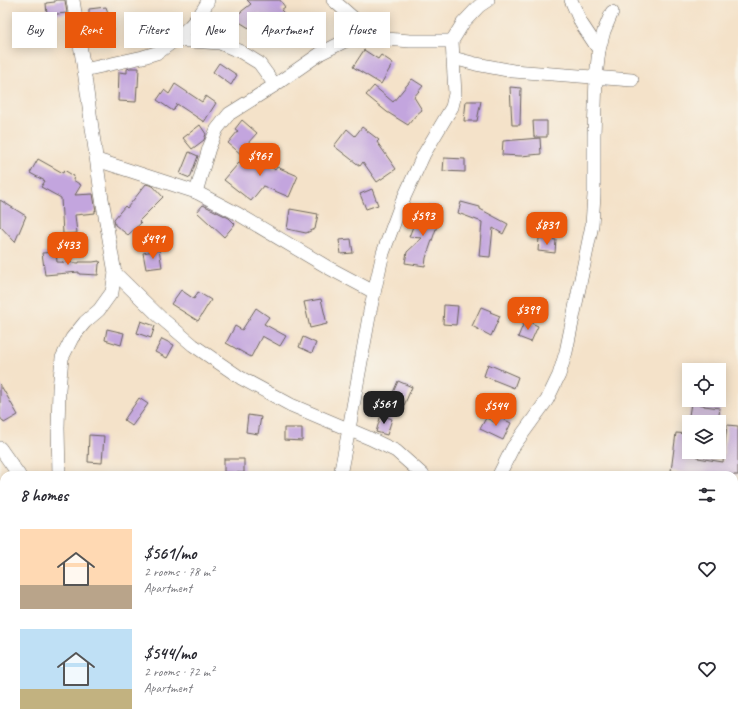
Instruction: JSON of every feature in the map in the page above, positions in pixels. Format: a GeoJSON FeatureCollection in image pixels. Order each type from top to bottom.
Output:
{"type":"FeatureCollection","features":[{"type":"Feature","properties":{"kind":"street"},"geometry":{"type":"LineString","coordinates":[[59,471],[58,412],[62,358],[72,338],[85,322],[99,310],[112,292],[115,273],[73,0]]}},
{"type":"Feature","properties":{"kind":"street"},"geometry":{"type":"LineString","coordinates":[[183,33],[199,16],[208,0]]}},
{"type":"Feature","properties":{"kind":"street"},"geometry":{"type":"LineString","coordinates":[[333,0],[347,12]]}},
{"type":"Feature","properties":{"kind":"street"},"geometry":{"type":"LineString","coordinates":[[341,471],[370,311],[383,253],[401,204],[424,154],[452,107],[455,94],[452,41],[463,23],[479,6],[488,0]]}},
{"type":"Feature","properties":{"kind":"street"},"geometry":{"type":"LineString","coordinates":[[571,0],[581,23],[599,50]]}},
{"type":"Feature","properties":{"kind":"street"},"geometry":{"type":"LineString","coordinates":[[501,471],[513,447],[547,400],[559,375],[566,352],[592,225],[596,77],[599,50],[604,31],[612,12]]}},
{"type":"Feature","properties":{"kind":"street"},"geometry":{"type":"LineString","coordinates":[[390,39],[452,41]]}},
{"type":"Feature","properties":{"kind":"street"},"geometry":{"type":"LineString","coordinates":[[183,41],[220,43],[241,52],[259,63],[276,85]]}},
{"type":"Feature","properties":{"kind":"street"},"geometry":{"type":"LineString","coordinates":[[196,192],[209,148],[217,129],[229,114],[276,85],[321,53],[334,46]]}},
{"type":"Feature","properties":{"kind":"street"},"geometry":{"type":"LineString","coordinates":[[84,70],[143,58],[159,52],[164,48]]}},
{"type":"Feature","properties":{"kind":"street"},"geometry":{"type":"LineString","coordinates":[[453,58],[513,71],[632,80]]}},
{"type":"Feature","properties":{"kind":"street"},"geometry":{"type":"LineString","coordinates":[[97,160],[196,192],[238,214],[329,268],[374,292]]}},
{"type":"Feature","properties":{"kind":"street"},"geometry":{"type":"LineString","coordinates":[[115,273],[160,317],[193,345],[241,378],[291,405],[349,429],[396,452],[418,471]]}},
{"type":"Feature","properties":{"kind":"street"},"geometry":{"type":"LineString","coordinates":[[0,448],[16,471]]}},
{"type":"Feature","properties":{"kind":"building"},"geometry":{"type":"Polygon","coordinates":[[[55,0],[65,0],[67,12],[57,14],[57,12],[47,12],[46,3],[55,2],[55,0]]]}},
{"type":"Feature","properties":{"kind":"building"},"geometry":{"type":"Polygon","coordinates":[[[247,0],[280,0],[285,7],[281,10],[283,12],[247,12],[247,27],[239,22],[239,13],[251,4],[247,0]]]}},
{"type":"Feature","properties":{"kind":"building"},"geometry":{"type":"Polygon","coordinates":[[[106,7],[108,12],[89,12],[89,9],[106,7]]]}},
{"type":"Feature","properties":{"kind":"building"},"geometry":{"type":"Polygon","coordinates":[[[364,50],[378,59],[381,55],[393,63],[381,84],[353,67],[364,50]]]}},
{"type":"Feature","properties":{"kind":"building"},"geometry":{"type":"Polygon","coordinates":[[[219,63],[237,75],[231,85],[213,72],[219,63]]]}},
{"type":"Feature","properties":{"kind":"building"},"geometry":{"type":"Polygon","coordinates":[[[139,68],[136,102],[118,101],[119,72],[127,73],[127,69],[139,68]]]}},
{"type":"Feature","properties":{"kind":"building"},"geometry":{"type":"Polygon","coordinates":[[[412,79],[423,86],[414,97],[422,110],[408,125],[387,112],[366,95],[374,86],[393,102],[412,79]]]}},
{"type":"Feature","properties":{"kind":"building"},"geometry":{"type":"Polygon","coordinates":[[[175,84],[202,102],[206,96],[216,103],[204,122],[177,104],[173,111],[157,100],[164,90],[169,94],[175,84]]]}},
{"type":"Feature","properties":{"kind":"building"},"geometry":{"type":"Polygon","coordinates":[[[510,87],[521,88],[520,125],[512,125],[510,87]]]}},
{"type":"Feature","properties":{"kind":"building"},"geometry":{"type":"Polygon","coordinates":[[[466,101],[481,101],[477,121],[464,121],[466,101]]]}},
{"type":"Feature","properties":{"kind":"building"},"geometry":{"type":"Polygon","coordinates":[[[242,120],[257,133],[247,144],[249,147],[242,155],[228,143],[238,131],[235,129],[242,120]]]}},
{"type":"Feature","properties":{"kind":"building"},"geometry":{"type":"Polygon","coordinates":[[[533,121],[547,121],[547,137],[534,137],[533,121]]]}},
{"type":"Feature","properties":{"kind":"building"},"geometry":{"type":"Polygon","coordinates":[[[200,125],[206,134],[204,140],[192,149],[183,138],[200,125]]]}},
{"type":"Feature","properties":{"kind":"building"},"geometry":{"type":"Polygon","coordinates":[[[362,127],[379,140],[377,142],[396,169],[377,182],[363,162],[360,166],[334,146],[347,129],[355,136],[362,127]]]}},
{"type":"Feature","properties":{"kind":"building"},"geometry":{"type":"Polygon","coordinates":[[[540,138],[541,154],[521,156],[502,155],[503,141],[540,138]]]}},
{"type":"Feature","properties":{"kind":"building"},"geometry":{"type":"Polygon","coordinates":[[[251,149],[275,170],[277,167],[298,176],[289,197],[263,186],[251,201],[224,180],[251,149]]]}},
{"type":"Feature","properties":{"kind":"building"},"geometry":{"type":"Polygon","coordinates":[[[189,152],[198,156],[190,178],[180,174],[189,152]]]}},
{"type":"Feature","properties":{"kind":"building"},"geometry":{"type":"Polygon","coordinates":[[[444,158],[465,159],[465,172],[443,171],[444,158]]]}},
{"type":"Feature","properties":{"kind":"building"},"geometry":{"type":"Polygon","coordinates":[[[38,159],[63,173],[64,170],[74,176],[73,180],[81,185],[75,195],[93,194],[96,211],[95,210],[95,213],[75,215],[77,233],[63,234],[61,198],[41,187],[45,181],[30,173],[38,159]]]}},
{"type":"Feature","properties":{"kind":"building"},"geometry":{"type":"Polygon","coordinates":[[[146,184],[153,186],[163,197],[139,221],[141,223],[128,235],[115,225],[114,219],[125,206],[127,208],[146,184]]]}},
{"type":"Feature","properties":{"kind":"building"},"geometry":{"type":"Polygon","coordinates":[[[372,189],[378,205],[366,209],[360,194],[372,189]]]}},
{"type":"Feature","properties":{"kind":"building"},"geometry":{"type":"Polygon","coordinates":[[[0,200],[26,216],[15,242],[0,226],[0,200]]]}},
{"type":"Feature","properties":{"kind":"building"},"geometry":{"type":"Polygon","coordinates":[[[461,202],[480,207],[480,209],[508,224],[503,234],[493,228],[490,257],[479,256],[482,222],[458,213],[461,202]]]}},
{"type":"Feature","properties":{"kind":"building"},"geometry":{"type":"Polygon","coordinates":[[[429,204],[440,207],[434,226],[438,223],[426,258],[425,266],[405,263],[407,252],[422,238],[409,237],[415,221],[423,224],[429,204]]]}},
{"type":"Feature","properties":{"kind":"building"},"geometry":{"type":"Polygon","coordinates":[[[203,205],[229,218],[235,224],[224,237],[197,212],[203,205]]]}},
{"type":"Feature","properties":{"kind":"building"},"geometry":{"type":"Polygon","coordinates":[[[290,209],[318,214],[315,229],[306,233],[287,229],[290,209]]]}},
{"type":"Feature","properties":{"kind":"building"},"geometry":{"type":"Polygon","coordinates":[[[539,238],[556,240],[555,253],[538,251],[539,238]]]}},
{"type":"Feature","properties":{"kind":"building"},"geometry":{"type":"Polygon","coordinates":[[[351,239],[353,253],[341,254],[339,240],[351,239]]]}},
{"type":"Feature","properties":{"kind":"building"},"geometry":{"type":"Polygon","coordinates":[[[159,250],[162,267],[146,269],[143,253],[159,250]]]}},
{"type":"Feature","properties":{"kind":"building"},"geometry":{"type":"Polygon","coordinates":[[[56,252],[57,262],[101,262],[99,264],[98,275],[79,274],[79,272],[45,275],[42,253],[56,252]]]}},
{"type":"Feature","properties":{"kind":"building"},"geometry":{"type":"Polygon","coordinates":[[[181,290],[194,299],[198,292],[211,300],[198,321],[171,304],[181,290]]]}},
{"type":"Feature","properties":{"kind":"building"},"geometry":{"type":"Polygon","coordinates":[[[321,299],[327,324],[310,328],[304,302],[321,299]]]}},
{"type":"Feature","properties":{"kind":"building"},"geometry":{"type":"Polygon","coordinates":[[[444,305],[458,306],[456,325],[443,324],[444,305]]]}},
{"type":"Feature","properties":{"kind":"building"},"geometry":{"type":"Polygon","coordinates":[[[481,307],[500,316],[491,336],[472,326],[481,307]]]}},
{"type":"Feature","properties":{"kind":"building"},"geometry":{"type":"Polygon","coordinates":[[[256,308],[269,317],[264,324],[286,336],[280,346],[262,336],[251,357],[226,343],[235,326],[242,330],[256,308]]]}},
{"type":"Feature","properties":{"kind":"building"},"geometry":{"type":"Polygon","coordinates":[[[525,320],[538,326],[531,342],[518,337],[525,320]]]}},
{"type":"Feature","properties":{"kind":"building"},"geometry":{"type":"Polygon","coordinates":[[[141,321],[155,326],[151,338],[137,333],[141,321]]]}},
{"type":"Feature","properties":{"kind":"building"},"geometry":{"type":"Polygon","coordinates":[[[107,329],[124,333],[121,345],[105,340],[107,329]]]}},
{"type":"Feature","properties":{"kind":"building"},"geometry":{"type":"Polygon","coordinates":[[[303,337],[316,343],[312,353],[299,347],[303,337]]]}},
{"type":"Feature","properties":{"kind":"building"},"geometry":{"type":"Polygon","coordinates":[[[162,339],[174,345],[167,358],[155,352],[162,339]]]}},
{"type":"Feature","properties":{"kind":"building"},"geometry":{"type":"Polygon","coordinates":[[[488,364],[518,377],[514,388],[484,376],[488,364]]]}},
{"type":"Feature","properties":{"kind":"building"},"geometry":{"type":"Polygon","coordinates":[[[398,381],[412,387],[402,410],[388,404],[398,381]]]}},
{"type":"Feature","properties":{"kind":"building"},"geometry":{"type":"Polygon","coordinates":[[[0,384],[18,415],[4,423],[0,417],[0,384]]]}},
{"type":"Feature","properties":{"kind":"building"},"geometry":{"type":"Polygon","coordinates":[[[139,398],[148,404],[132,426],[124,420],[139,398]]]}},
{"type":"Feature","properties":{"kind":"building"},"geometry":{"type":"Polygon","coordinates":[[[690,407],[720,408],[719,415],[689,415],[690,407]]]}},
{"type":"Feature","properties":{"kind":"building"},"geometry":{"type":"Polygon","coordinates":[[[248,415],[261,417],[258,434],[246,432],[248,415]]]}},
{"type":"Feature","properties":{"kind":"building"},"geometry":{"type":"Polygon","coordinates":[[[381,415],[392,419],[387,435],[376,432],[381,415]]]}},
{"type":"Feature","properties":{"kind":"building"},"geometry":{"type":"Polygon","coordinates":[[[497,416],[511,423],[503,440],[480,429],[486,418],[494,422],[497,416]]]}},
{"type":"Feature","properties":{"kind":"building"},"geometry":{"type":"Polygon","coordinates":[[[727,425],[738,426],[738,471],[671,471],[676,433],[682,433],[682,459],[704,459],[723,462],[723,459],[726,459],[727,425]]]}},
{"type":"Feature","properties":{"kind":"building"},"geometry":{"type":"Polygon","coordinates":[[[284,428],[302,428],[302,441],[284,440],[284,428]]]}},
{"type":"Feature","properties":{"kind":"building"},"geometry":{"type":"Polygon","coordinates":[[[89,435],[104,436],[102,463],[88,462],[89,435]]]}},
{"type":"Feature","properties":{"kind":"building"},"geometry":{"type":"Polygon","coordinates":[[[224,459],[244,459],[244,471],[224,471],[224,459]]]}}]}
